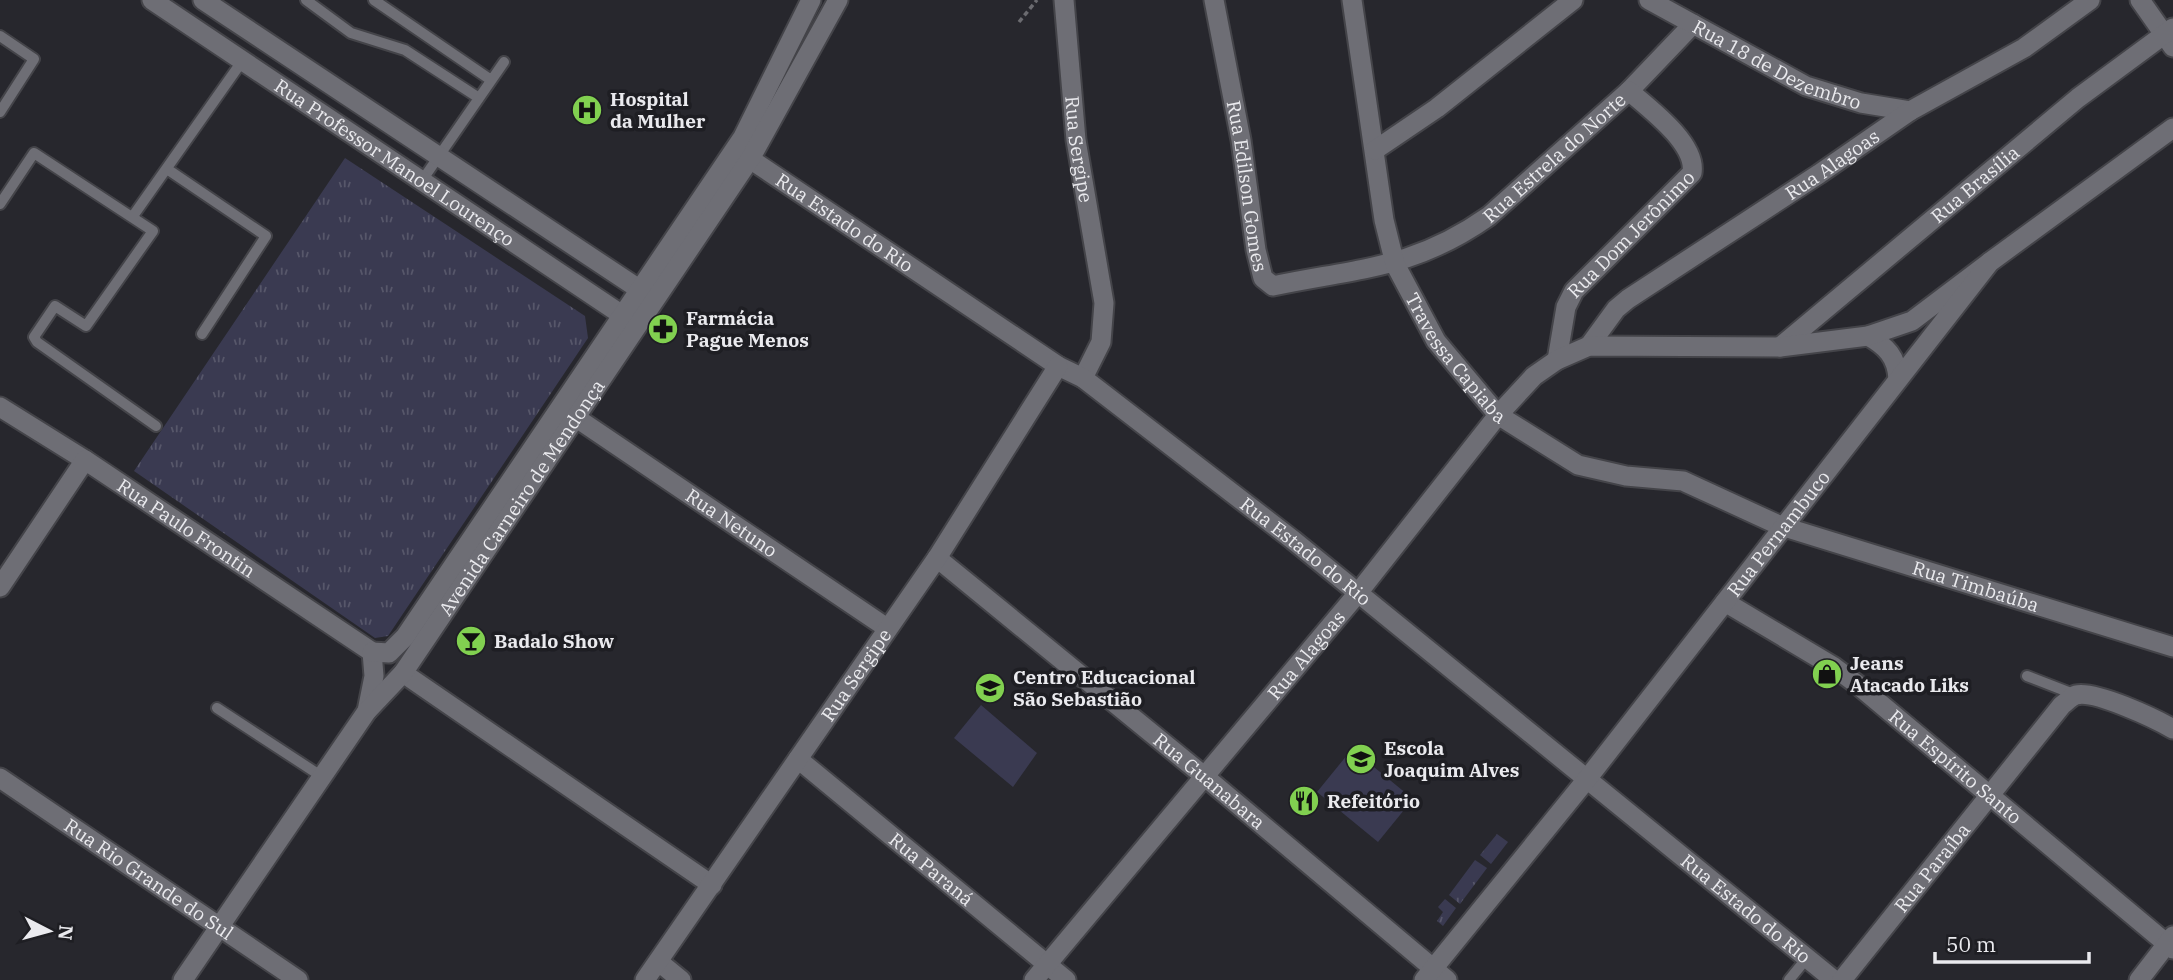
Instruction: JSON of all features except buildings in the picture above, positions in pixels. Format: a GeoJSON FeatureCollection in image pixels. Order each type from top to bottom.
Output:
{"type":"FeatureCollection","features":[{"type":"Feature","properties":{"kind":"street","name":"Rua Professor Manoel Lourenço"},"geometry":{"type":"LineString","coordinates":[[152,0],[630,320]]}},
{"type":"Feature","properties":{"kind":"street","name":"Rua Professor Manoel Lourenço"},"geometry":{"type":"LineString","coordinates":[[203,0],[647,295]]}},
{"type":"Feature","properties":{"kind":"street","name":"Avenida Carneiro de Mendonça"},"geometry":{"type":"LineString","coordinates":[[647,295],[743,137],[811,0]]}},
{"type":"Feature","properties":{"kind":"street","name":"Avenida Carneiro de Mendonça"},"geometry":{"type":"LineString","coordinates":[[372,652],[389,653],[405,637],[647,295],[750,159],[838,0]]}},
{"type":"Feature","properties":{"kind":"street","name":"Rua Sergipe"},"geometry":{"type":"LineString","coordinates":[[1064,0],[1076,140],[1104,303],[1101,342],[1083,378]]}},
{"type":"Feature","properties":{"kind":"street","name":"Rua Edilson Gomes"},"geometry":{"type":"LineString","coordinates":[[1214,0],[1241,140],[1256,250],[1266,283],[1270,286],[1281,285],[1395,264]]}},
{"type":"Feature","properties":{"kind":"street","name":"Travessa Capiaba"},"geometry":{"type":"LineString","coordinates":[[1352,0],[1384,220],[1395,264],[1436,341],[1497,415],[1578,465],[1626,476],[1683,481],[1781,526]]}},
{"type":"Feature","properties":{"kind":"street"},"geometry":{"type":"LineString","coordinates":[[1375,150],[1437,108],[1573,0]]}},
{"type":"Feature","properties":{"kind":"street","name":"Rua 18 de Dezembro"},"geometry":{"type":"LineString","coordinates":[[1650,0],[1806,86],[1861,103],[1910,111]]}},
{"type":"Feature","properties":{"kind":"street","name":"Rua Alagoas"},"geometry":{"type":"LineString","coordinates":[[1589,346],[1616,309],[1628,299],[1910,111],[2024,48],[2090,0]]}},
{"type":"Feature","properties":{"kind":"street"},"geometry":{"type":"LineString","coordinates":[[2140,0],[2170,36]]}},
{"type":"Feature","properties":{"kind":"street","name":"Rua Estrela do Norte"},"geometry":{"type":"LineString","coordinates":[[1395,264],[1449,242],[1489,216],[1629,90],[1693,24]]}},
{"type":"Feature","properties":{"kind":"street","name":"Rua Brasília"},"geometry":{"type":"LineString","coordinates":[[1780,347],[2078,98],[2170,36]]}},
{"type":"Feature","properties":{"kind":"street","name":"Rua Dom Jerônimo"},"geometry":{"type":"LineString","coordinates":[[1556,360],[1566,307],[1574,291],[1692,173],[1693,162],[1688,149],[1629,90]]}},
{"type":"Feature","properties":{"kind":"street","name":"Rua Pernambuco"},"geometry":{"type":"LineString","coordinates":[[1435,976],[1781,526],[1990,262],[2173,128]]}},
{"type":"Feature","properties":{"kind":"street","name":"Rua Estado do Rio"},"geometry":{"type":"LineString","coordinates":[[750,159],[1058,366],[1083,378],[1358,593],[1834,980]]}},
{"type":"Feature","properties":{"kind":"street","name":"Rua Alagoas"},"geometry":{"type":"LineString","coordinates":[[1034,980],[1358,593],[1497,415],[1534,376],[1556,360],[1589,346],[1780,347],[1868,336],[1912,321],[1990,262]]}},
{"type":"Feature","properties":{"kind":"street","name":"Avenida Carneiro de Mendonça"},"geometry":{"type":"LineString","coordinates":[[183,980],[321,776],[368,711],[403,673],[575,417],[630,320]]}},
{"type":"Feature","properties":{"kind":"street"},"geometry":{"type":"LineString","coordinates":[[1868,336],[1888,350],[1894,358],[1898,379]]}},
{"type":"Feature","properties":{"kind":"street","name":"Rua Sergipe"},"geometry":{"type":"LineString","coordinates":[[645,980],[937,558],[1058,366]]}},
{"type":"Feature","properties":{"kind":"street","name":"Rua Paulo Frontin"},"geometry":{"type":"LineString","coordinates":[[0,407],[85,460],[372,652]]}},
{"type":"Feature","properties":{"kind":"street","name":"Rua Netuno"},"geometry":{"type":"LineString","coordinates":[[575,417],[887,628]]}},
{"type":"Feature","properties":{"kind":"street"},"geometry":{"type":"LineString","coordinates":[[0,587],[85,460]]}},
{"type":"Feature","properties":{"kind":"street","name":"Rua Timbaúba"},"geometry":{"type":"LineString","coordinates":[[1781,526],[2173,647]]}},
{"type":"Feature","properties":{"kind":"street","name":"Rua Guanabara"},"geometry":{"type":"LineString","coordinates":[[937,558],[1203,776],[1435,976]]}},
{"type":"Feature","properties":{"kind":"street","name":"Rua Espírito Santo"},"geometry":{"type":"LineString","coordinates":[[1725,602],[1834,667],[2171,943]]}},
{"type":"Feature","properties":{"kind":"street"},"geometry":{"type":"LineString","coordinates":[[368,711],[374,676],[372,652]]}},
{"type":"Feature","properties":{"kind":"street"},"geometry":{"type":"LineString","coordinates":[[403,673],[712,885]]}},
{"type":"Feature","properties":{"kind":"street"},"geometry":{"type":"LineString","coordinates":[[2076,695],[2109,701],[2173,729]]}},
{"type":"Feature","properties":{"kind":"street","name":"Rua Paraíba"},"geometry":{"type":"LineString","coordinates":[[1842,980],[2062,705],[2076,695]]}},
{"type":"Feature","properties":{"kind":"street","name":"Rua Paraná"},"geometry":{"type":"LineString","coordinates":[[798,759],[1066,980]]}},
{"type":"Feature","properties":{"kind":"street","name":"Rua Rio Grande do Sul"},"geometry":{"type":"LineString","coordinates":[[0,778],[298,980]]}},
{"type":"Feature","properties":{"kind":"street"},"geometry":{"type":"LineString","coordinates":[[2138,980],[2171,943]]}},
{"type":"Feature","properties":{"kind":"street"},"geometry":{"type":"LineString","coordinates":[[659,962],[681,980]]}},
{"type":"Feature","properties":{"kind":"lane"},"geometry":{"type":"LineString","coordinates":[[306,0],[351,33],[405,50],[479,98]]}},
{"type":"Feature","properties":{"kind":"lane"},"geometry":{"type":"LineString","coordinates":[[374,0],[491,80]]}},
{"type":"Feature","properties":{"kind":"lane"},"geometry":{"type":"LineString","coordinates":[[0,36],[34,59],[0,111]]}},
{"type":"Feature","properties":{"kind":"lane"},"geometry":{"type":"LineString","coordinates":[[133,216],[243,60]]}},
{"type":"Feature","properties":{"kind":"lane"},"geometry":{"type":"LineString","coordinates":[[421,181],[504,62]]}},
{"type":"Feature","properties":{"kind":"lane"},"geometry":{"type":"LineString","coordinates":[[0,204],[34,153],[133,216],[153,234],[86,326],[55,306],[51,308],[34,337],[37,342],[156,426]]}},
{"type":"Feature","properties":{"kind":"lane"},"geometry":{"type":"LineString","coordinates":[[167,169],[266,236],[202,334]]}},
{"type":"Feature","properties":{"kind":"lane"},"geometry":{"type":"LineString","coordinates":[[2027,676],[2076,695]]}},
{"type":"Feature","properties":{"kind":"lane"},"geometry":{"type":"LineString","coordinates":[[217,708],[321,776]]}},
{"type":"Feature","properties":{"kind":"lane"},"geometry":{"type":"LineString","coordinates":[[1789,980],[1807,958]]}},
{"type":"Feature","properties":{"kind":"path"},"geometry":{"type":"LineString","coordinates":[[1019,22],[1037,0]]}},
{"type":"Feature","properties":{"kind":"green space"},"geometry":{"type":"Polygon","coordinates":[[[345,158],[585,316],[588,338],[388,636],[375,638],[134,471],[345,158]]]}},
{"type":"Feature","properties":{"kind":"green space"},"geometry":{"type":"Polygon","coordinates":[[[981,705],[1037,753],[1013,787],[954,738],[981,705]]]}},
{"type":"Feature","properties":{"kind":"green space"},"geometry":{"type":"Polygon","coordinates":[[[1352,749],[1413,799],[1378,842],[1317,792],[1352,749]]]}},
{"type":"Feature","properties":{"kind":"green space"},"geometry":{"type":"Polygon","coordinates":[[[1497,834],[1508,842],[1491,864],[1480,855],[1497,834]]]}},
{"type":"Feature","properties":{"kind":"green space"},"geometry":{"type":"Polygon","coordinates":[[[1475,860],[1487,868],[1460,904],[1449,895],[1475,860]]]}},
{"type":"Feature","properties":{"kind":"green space"},"geometry":{"type":"Polygon","coordinates":[[[1445,899],[1456,908],[1443,926],[1437,921],[1443,912],[1438,907],[1445,899]]]}},
{"type":"Feature","properties":{"kind":"place","name":"Hospital da Mulher"},"geometry":{"type":"Point","coordinates":[587,110]}},
{"type":"Feature","properties":{"kind":"place","name":"Farmácia Pague Menos"},"geometry":{"type":"Point","coordinates":[663,329]}},
{"type":"Feature","properties":{"kind":"place","name":"Badalo Show"},"geometry":{"type":"Point","coordinates":[471,641]}},
{"type":"Feature","properties":{"kind":"place","name":"Jeans Atacado Liks"},"geometry":{"type":"Point","coordinates":[1827,674]}},
{"type":"Feature","properties":{"kind":"place","name":"Centro Educacional São Sebastião"},"geometry":{"type":"Point","coordinates":[990,688]}},
{"type":"Feature","properties":{"kind":"place","name":"Escola Joaquim Alves"},"geometry":{"type":"Point","coordinates":[1361,759]}},
{"type":"Feature","properties":{"kind":"place","name":"Refeitório"},"geometry":{"type":"Point","coordinates":[1304,801]}}]}
